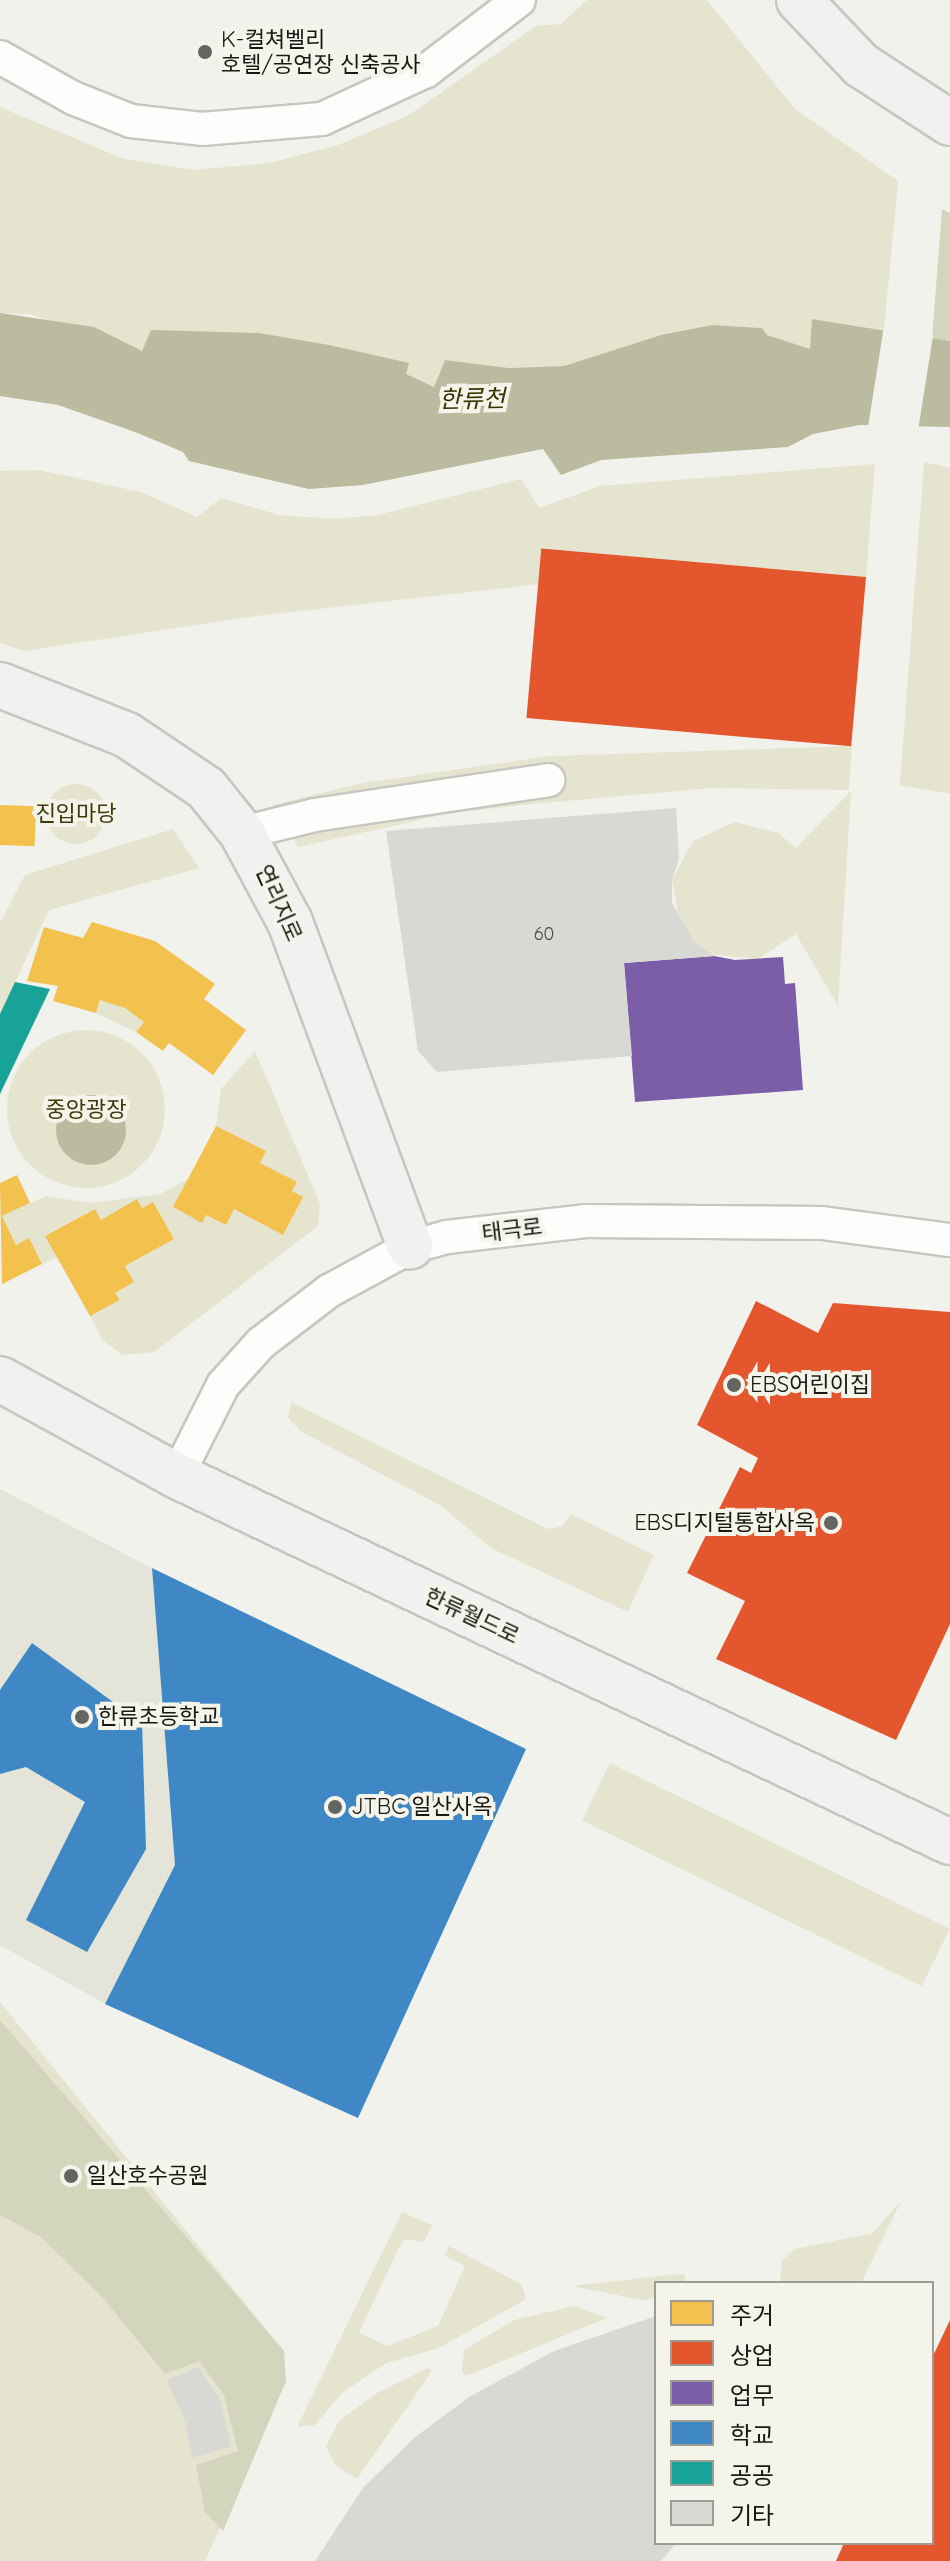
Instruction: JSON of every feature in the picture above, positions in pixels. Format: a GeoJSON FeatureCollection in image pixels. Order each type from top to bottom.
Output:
{"type":"FeatureCollection","features":[{"type":"Feature","properties":{"kind":"main road"},"geometry":{"type":"LineString","coordinates":[[799,0],[861,65],[950,123]]}},
{"type":"Feature","properties":{"kind":"main road","name":"연리지로"},"geometry":{"type":"LineString","coordinates":[[0,685],[127,735],[206,788],[242,833],[290,922],[410,1247]]}},
{"type":"Feature","properties":{"kind":"main road","name":"한류월드로"},"geometry":{"type":"LineString","coordinates":[[0,1379],[177,1476],[950,1842]]}},
{"type":"Feature","properties":{"kind":"street"},"geometry":{"type":"LineString","coordinates":[[0,57],[73,98],[131,121],[202,129],[322,119],[426,71],[519,0]]}},
{"type":"Feature","properties":{"kind":"street"},"geometry":{"type":"LineString","coordinates":[[242,833],[315,815],[548,780]]}},
{"type":"Feature","properties":{"kind":"street","name":"태극로"},"geometry":{"type":"LineString","coordinates":[[177,1476],[223,1385],[261,1343],[329,1291],[410,1247],[447,1237],[585,1221],[822,1223],[950,1240]]}},
{"type":"Feature","properties":{"kind":"shaded area"},"geometry":{"type":"Polygon","coordinates":[[[942,209],[950,213],[950,341],[932,338],[942,209]]]}},
{"type":"Feature","properties":{"kind":"shaded area","name":"한류초등학교"},"geometry":{"type":"Polygon","coordinates":[[[0,1489],[152,1568],[175,1865],[105,2004],[0,1945],[0,1489]]]}},
{"type":"Feature","properties":{"kind":"shaded area"},"geometry":{"type":"Polygon","coordinates":[[[0,2020],[284,2351],[286,2381],[223,2531],[205,2512],[196,2465],[238,2451],[224,2395],[199,2361],[165,2374],[104,2299],[41,2237],[0,2215],[0,2020]]]}},
{"type":"Feature","properties":{"kind":"green space"},"geometry":{"type":"Polygon","coordinates":[[[587,0],[707,0],[795,109],[898,181],[884,330],[813,319],[811,350],[767,335],[762,328],[712,325],[661,335],[564,366],[509,368],[445,360],[434,387],[405,374],[409,363],[142,351],[30,314],[0,313],[0,107],[124,159],[194,170],[269,163],[338,145],[409,115],[536,26],[561,24],[587,0]]]}},
{"type":"Feature","properties":{"kind":"green space"},"geometry":{"type":"Polygon","coordinates":[[[924,462],[950,468],[950,794],[900,785],[924,462]]]}},
{"type":"Feature","properties":{"kind":"green space"},"geometry":{"type":"Polygon","coordinates":[[[875,464],[866,577],[540,584],[256,616],[24,651],[0,643],[0,471],[39,470],[141,492],[197,517],[221,498],[279,515],[334,519],[378,515],[521,479],[539,508],[600,486],[875,464]]]}},
{"type":"Feature","properties":{"kind":"green space"},"geometry":{"type":"Polygon","coordinates":[[[852,746],[849,790],[712,788],[520,805],[447,814],[298,847],[272,805],[363,783],[551,756],[852,746]]]}},
{"type":"Feature","properties":{"kind":"green space","name":"진입마당"},"geometry":{"type":"Polygon","coordinates":[[[76,784],[87,786],[97,793],[104,803],[104,825],[97,835],[87,842],[76,844],[65,842],[55,835],[48,825],[46,814],[48,803],[55,793],[65,786],[76,784]]]}},
{"type":"Feature","properties":{"kind":"green space"},"geometry":{"type":"Polygon","coordinates":[[[851,791],[838,1006],[796,934],[758,959],[714,955],[694,942],[680,925],[672,880],[693,841],[735,822],[778,833],[796,848],[851,791]]]}},
{"type":"Feature","properties":{"kind":"green space"},"geometry":{"type":"Polygon","coordinates":[[[173,829],[199,868],[49,910],[0,1014],[0,923],[25,875],[173,829]]]}},
{"type":"Feature","properties":{"kind":"green space"},"geometry":{"type":"Polygon","coordinates":[[[100,1000],[125,1008],[144,1022],[136,1032],[96,1013],[100,1000]]]}},
{"type":"Feature","properties":{"kind":"green space","name":"중앙광장"},"geometry":{"type":"Polygon","coordinates":[[[86,1030],[116,1036],[142,1053],[159,1079],[165,1109],[159,1139],[142,1165],[116,1182],[86,1188],[56,1182],[30,1165],[13,1139],[7,1109],[13,1079],[30,1053],[56,1036],[86,1030]]]}},
{"type":"Feature","properties":{"kind":"green space"},"geometry":{"type":"Polygon","coordinates":[[[255,1051],[320,1204],[318,1226],[154,1352],[123,1355],[102,1340],[90,1316],[119,1300],[115,1293],[134,1282],[125,1266],[174,1239],[153,1202],[142,1208],[137,1199],[101,1220],[94,1209],[46,1235],[57,1257],[42,1264],[29,1239],[16,1245],[2,1216],[46,1196],[91,1203],[160,1194],[188,1179],[173,1208],[202,1222],[206,1215],[225,1225],[234,1209],[283,1234],[303,1197],[292,1191],[296,1182],[260,1163],[265,1151],[216,1126],[221,1089],[255,1051]]]}},
{"type":"Feature","properties":{"kind":"green space"},"geometry":{"type":"Polygon","coordinates":[[[291,1402],[548,1529],[563,1526],[571,1514],[654,1555],[628,1612],[491,1548],[440,1505],[300,1431],[288,1417],[291,1402]]]}},
{"type":"Feature","properties":{"kind":"green space"},"geometry":{"type":"Polygon","coordinates":[[[610,1763],[950,1929],[922,1986],[582,1821],[610,1763]]]}},
{"type":"Feature","properties":{"kind":"green space","name":"일산호수공원"},"geometry":{"type":"Polygon","coordinates":[[[0,2002],[284,2351],[286,2381],[205,2561],[0,2561],[0,2002]]]}},
{"type":"Feature","properties":{"kind":"green space"},"geometry":{"type":"Polygon","coordinates":[[[901,2201],[862,2281],[780,2281],[782,2260],[795,2249],[873,2233],[901,2201]]]}},
{"type":"Feature","properties":{"kind":"green space"},"geometry":{"type":"Polygon","coordinates":[[[402,2212],[432,2225],[424,2242],[405,2239],[400,2245],[359,2333],[387,2346],[438,2326],[465,2266],[445,2256],[449,2246],[521,2284],[526,2299],[439,2348],[386,2363],[342,2393],[315,2425],[297,2427],[402,2212]]]}},
{"type":"Feature","properties":{"kind":"green space"},"geometry":{"type":"Polygon","coordinates":[[[685,2275],[685,2281],[654,2281],[654,2298],[642,2300],[572,2286],[685,2275]]]}},
{"type":"Feature","properties":{"kind":"green space"},"geometry":{"type":"Polygon","coordinates":[[[575,2306],[607,2318],[466,2376],[462,2372],[464,2350],[514,2320],[575,2306]]]}},
{"type":"Feature","properties":{"kind":"green space"},"geometry":{"type":"Polygon","coordinates":[[[428,2368],[432,2371],[357,2479],[335,2465],[326,2446],[339,2421],[377,2393],[428,2368]]]}},
{"type":"Feature","properties":{"kind":"water","name":"한류천"},"geometry":{"type":"Polygon","coordinates":[[[0,313],[94,327],[142,351],[151,330],[259,333],[409,363],[406,374],[434,387],[445,360],[509,368],[564,366],[661,335],[712,325],[762,328],[767,335],[810,349],[812,319],[950,341],[950,427],[860,425],[813,434],[788,447],[601,460],[561,475],[543,449],[363,485],[309,489],[189,461],[183,452],[58,405],[0,396],[0,313]]]}},
{"type":"Feature","properties":{"kind":"water"},"geometry":{"type":"Polygon","coordinates":[[[91,1095],[116,1105],[126,1130],[116,1155],[91,1165],[66,1155],[56,1130],[66,1105],[91,1095]]]}},
{"type":"Feature","properties":{"kind":"pier"},"geometry":{"type":"Polygon","coordinates":[[[884,326],[933,334],[917,436],[868,428],[884,326]]]}},
{"type":"Feature","properties":{"kind":"building: 주거"},"geometry":{"type":"Polygon","coordinates":[[[0,805],[36,806],[35,846],[0,845],[0,805]]]}},
{"type":"Feature","properties":{"kind":"building: 주거"},"geometry":{"type":"Polygon","coordinates":[[[92,922],[155,941],[215,984],[204,999],[246,1030],[213,1075],[169,1043],[163,1051],[136,1032],[144,1022],[125,1008],[100,1000],[96,1013],[53,1001],[58,986],[27,981],[44,927],[83,938],[92,922]]]}},
{"type":"Feature","properties":{"kind":"building: 주거"},"geometry":{"type":"Polygon","coordinates":[[[216,1126],[266,1151],[260,1163],[297,1182],[292,1191],[303,1197],[283,1235],[234,1209],[226,1225],[206,1215],[202,1223],[173,1207],[216,1126]]]}},
{"type":"Feature","properties":{"kind":"building: 주거"},"geometry":{"type":"Polygon","coordinates":[[[17,1175],[30,1203],[2,1216],[16,1245],[29,1238],[42,1264],[2,1284],[0,1183],[17,1175]]]}},
{"type":"Feature","properties":{"kind":"building: 주거"},"geometry":{"type":"Polygon","coordinates":[[[137,1199],[142,1208],[153,1202],[174,1239],[125,1266],[134,1282],[115,1293],[120,1300],[90,1316],[45,1236],[95,1209],[101,1220],[137,1199]]]}},
{"type":"Feature","properties":{"kind":"building: 상업"},"geometry":{"type":"Polygon","coordinates":[[[541,549],[866,577],[851,746],[526,718],[541,549]]]}},
{"type":"Feature","properties":{"kind":"building: 상업","name":"EBS디지털통합사옥"},"geometry":{"type":"Polygon","coordinates":[[[756,1301],[818,1333],[833,1303],[950,1312],[950,1624],[896,1740],[716,1659],[745,1601],[687,1573],[740,1467],[751,1473],[758,1458],[697,1425],[756,1301]]]}},
{"type":"Feature","properties":{"kind":"building: 상업"},"geometry":{"type":"Polygon","coordinates":[[[950,2320],[950,2561],[836,2561],[843,2545],[934,2545],[934,2354],[950,2320]]]}},
{"type":"Feature","properties":{"kind":"building: 업무"},"geometry":{"type":"Polygon","coordinates":[[[714,956],[735,960],[783,957],[785,984],[795,983],[803,1090],[635,1102],[624,963],[714,956]]]}},
{"type":"Feature","properties":{"kind":"building: 학교","name":"JTBC 일산사옥"},"geometry":{"type":"Polygon","coordinates":[[[152,1568],[526,1749],[358,2118],[105,2004],[175,1865],[152,1568]]]}},
{"type":"Feature","properties":{"kind":"building: 학교"},"geometry":{"type":"Polygon","coordinates":[[[32,1643],[142,1723],[146,1849],[87,1952],[26,1920],[85,1802],[26,1767],[0,1774],[0,1690],[32,1643]]]}},
{"type":"Feature","properties":{"kind":"building: 공공"},"geometry":{"type":"Polygon","coordinates":[[[15,982],[50,989],[0,1094],[0,1014],[15,982]]]}},
{"type":"Feature","properties":{"kind":"building: 기타"},"geometry":{"type":"Polygon","coordinates":[[[676,808],[679,859],[672,880],[672,903],[694,942],[715,956],[624,963],[632,1056],[437,1072],[418,1051],[386,831],[676,808]]]}},
{"type":"Feature","properties":{"kind":"building: 기타"},"geometry":{"type":"Polygon","coordinates":[[[654,2317],[654,2545],[674,2545],[661,2561],[315,2561],[363,2488],[414,2438],[469,2397],[554,2351],[654,2317]]]}},
{"type":"Feature","properties":{"kind":"building: 기타"},"geometry":{"type":"Polygon","coordinates":[[[198,2367],[220,2399],[231,2446],[192,2458],[185,2421],[167,2380],[198,2367]]]}},
{"type":"Feature","properties":{"kind":"place","name":"K-컬쳐벨리 호텔/공연장 신축공사"},"geometry":{"type":"Point","coordinates":[205,52]}},
{"type":"Feature","properties":{"kind":"place","name":"EBS어린이집"},"geometry":{"type":"Point","coordinates":[734,1385]}},
{"type":"Feature","properties":{"kind":"place","name":"EBS디지털통합사옥"},"geometry":{"type":"Point","coordinates":[831,1523]}},
{"type":"Feature","properties":{"kind":"place","name":"한류초등학교"},"geometry":{"type":"Point","coordinates":[82,1717]}},
{"type":"Feature","properties":{"kind":"place","name":"JTBC 일산사옥"},"geometry":{"type":"Point","coordinates":[335,1807]}},
{"type":"Feature","properties":{"kind":"place","name":"일산호수공원"},"geometry":{"type":"Point","coordinates":[71,2176]}}]}
